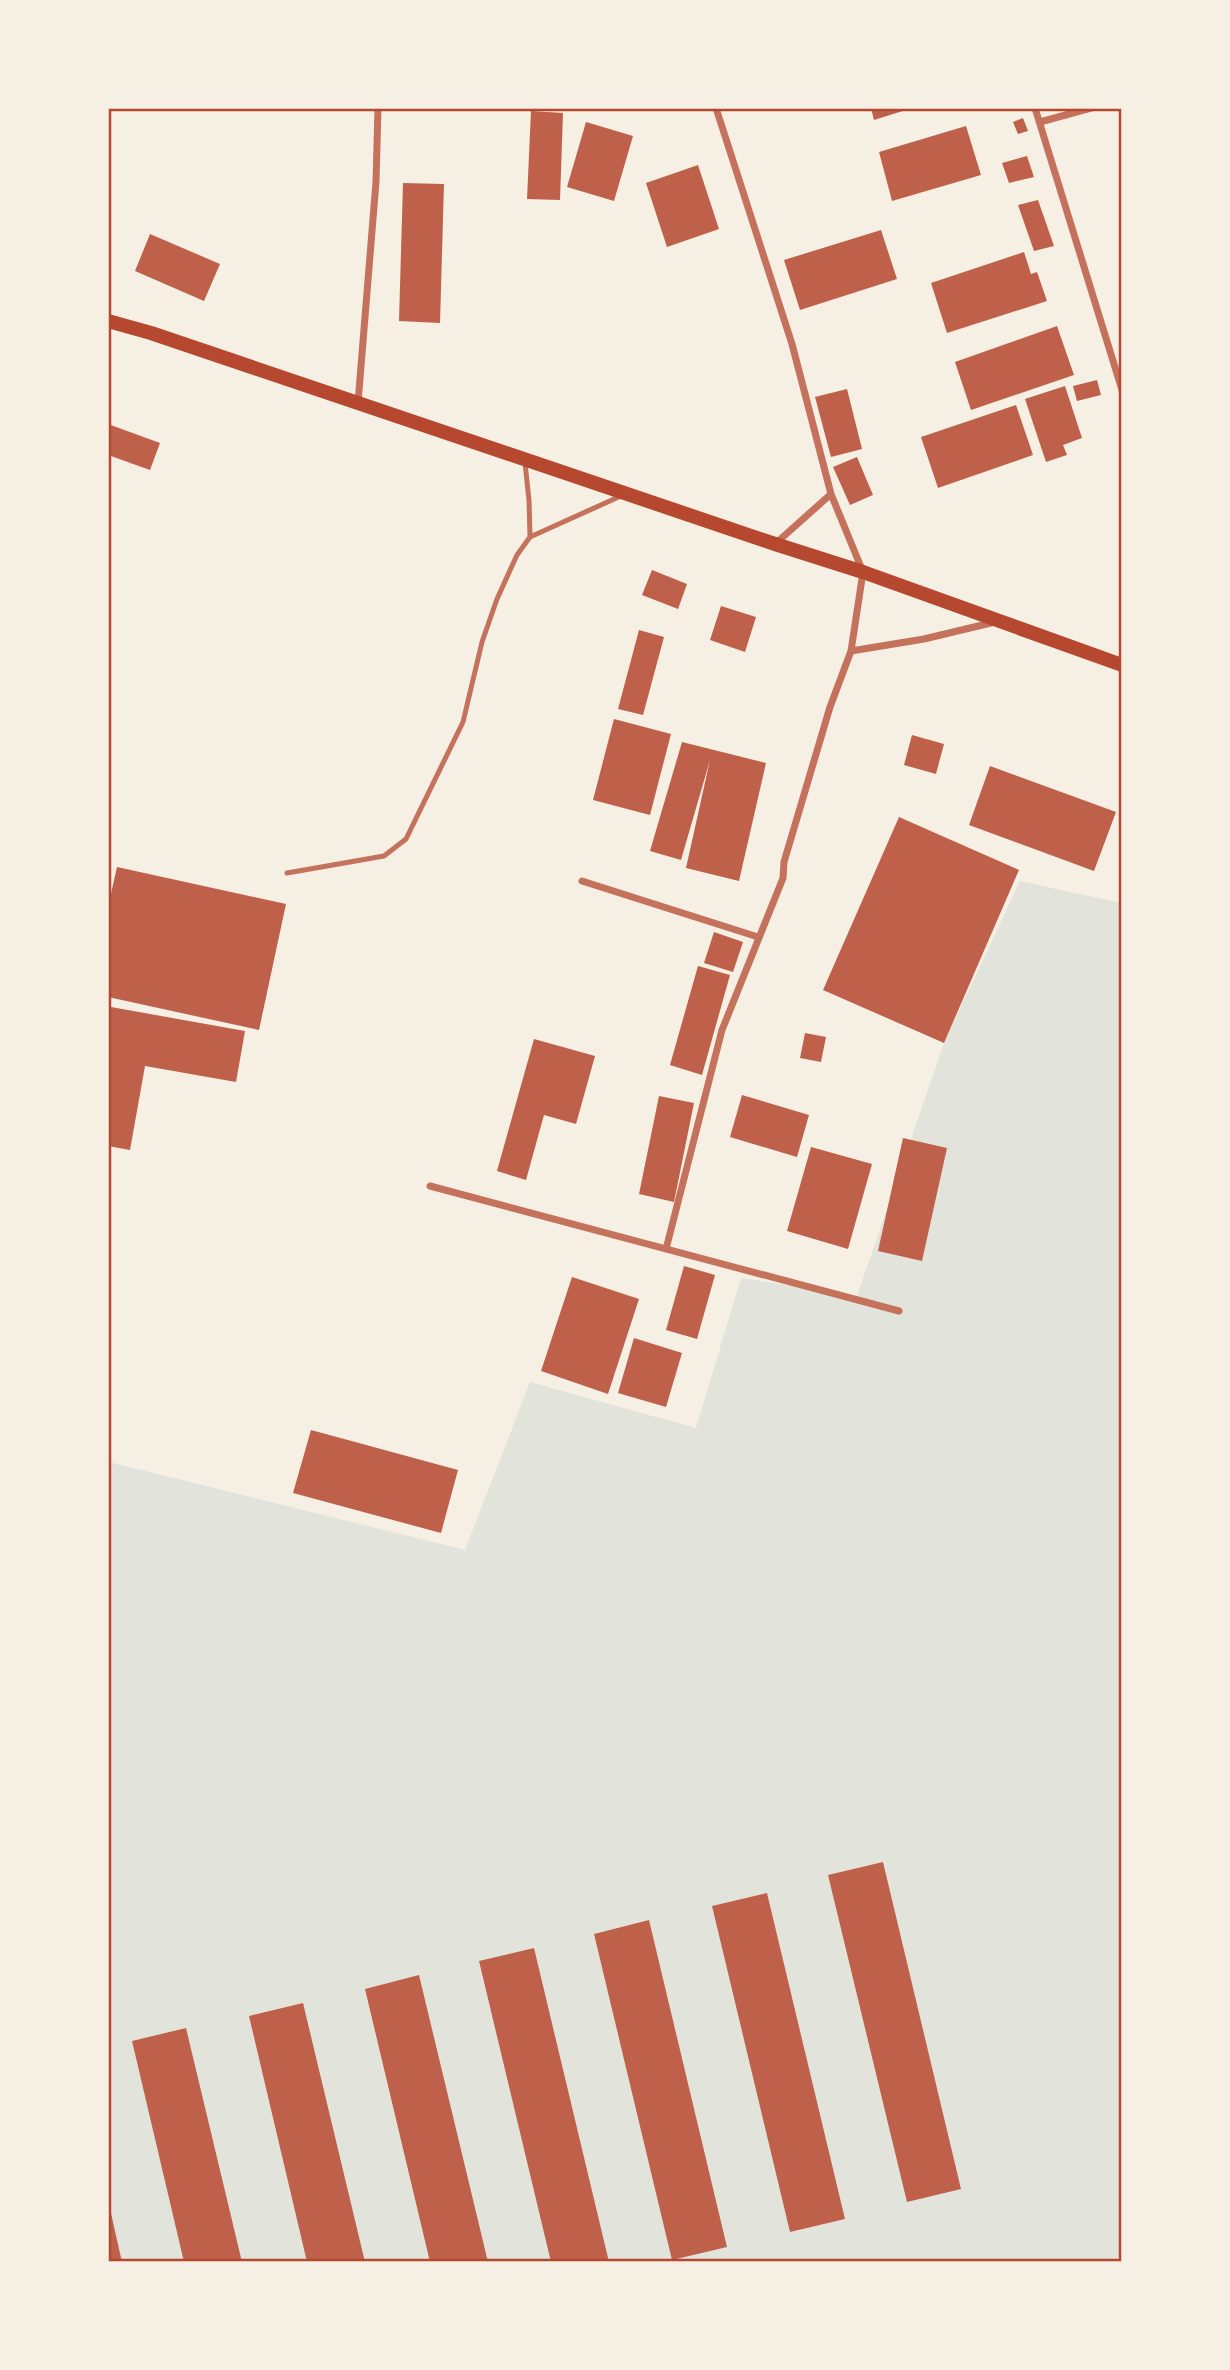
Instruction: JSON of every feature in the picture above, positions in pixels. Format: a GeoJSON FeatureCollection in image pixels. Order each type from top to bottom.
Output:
{"type":"FeatureCollection","features":[{"type":"Feature","properties":{"kind":"main road"},"geometry":{"type":"LineString","coordinates":[[108,321],[151,333],[863,572],[1122,665]]}},
{"type":"Feature","properties":{"kind":"street"},"geometry":{"type":"LineString","coordinates":[[359,403],[376,182],[378,108]]}},
{"type":"Feature","properties":{"kind":"street"},"geometry":{"type":"LineString","coordinates":[[666,1249],[722,1030],[783,878],[784,862],[814,758],[851,651],[863,572],[831,495],[792,344],[716,108]]}},
{"type":"Feature","properties":{"kind":"street"},"geometry":{"type":"LineString","coordinates":[[1035,108],[1122,390]]}},
{"type":"Feature","properties":{"kind":"street"},"geometry":{"type":"LineString","coordinates":[[1040,122],[1091,108]]}},
{"type":"Feature","properties":{"kind":"street"},"geometry":{"type":"LineString","coordinates":[[775,544],[831,495]]}},
{"type":"Feature","properties":{"kind":"street"},"geometry":{"type":"LineString","coordinates":[[851,651],[924,639],[999,621]]}},
{"type":"Feature","properties":{"kind":"street"},"geometry":{"type":"LineString","coordinates":[[582,881],[758,937]]}},
{"type":"Feature","properties":{"kind":"street"},"geometry":{"type":"LineString","coordinates":[[430,1186],[899,1311]]}},
{"type":"Feature","properties":{"kind":"lane"},"geometry":{"type":"LineString","coordinates":[[525,460],[530,537]]}},
{"type":"Feature","properties":{"kind":"lane"},"geometry":{"type":"LineString","coordinates":[[287,873],[384,856],[405,839],[463,722],[482,642],[497,599],[517,555],[530,537],[627,494]]}},
{"type":"Feature","properties":{"kind":"shaded area"},"geometry":{"type":"Polygon","coordinates":[[[1020,881],[1121,903],[1121,2261],[109,2262],[109,1462],[465,1550],[530,1382],[696,1428],[741,1278],[857,1296],[944,1043],[1020,881]]]}},
{"type":"Feature","properties":{"kind":"building"},"geometry":{"type":"Polygon","coordinates":[[[871,108],[909,108],[909,109],[874,120],[871,108]]]}},
{"type":"Feature","properties":{"kind":"building"},"geometry":{"type":"Polygon","coordinates":[[[531,111],[563,113],[560,200],[527,199],[531,111]]]}},
{"type":"Feature","properties":{"kind":"building"},"geometry":{"type":"Polygon","coordinates":[[[1023,118],[1028,131],[1018,134],[1013,122],[1023,118]]]}},
{"type":"Feature","properties":{"kind":"building"},"geometry":{"type":"Polygon","coordinates":[[[586,122],[633,136],[614,201],[567,187],[586,122]]]}},
{"type":"Feature","properties":{"kind":"building"},"geometry":{"type":"Polygon","coordinates":[[[966,126],[981,175],[892,201],[879,152],[966,126]]]}},
{"type":"Feature","properties":{"kind":"building"},"geometry":{"type":"Polygon","coordinates":[[[1027,156],[1034,177],[1009,183],[1002,163],[1027,156]]]}},
{"type":"Feature","properties":{"kind":"building"},"geometry":{"type":"Polygon","coordinates":[[[698,165],[719,229],[667,247],[646,183],[698,165]]]}},
{"type":"Feature","properties":{"kind":"building"},"geometry":{"type":"Polygon","coordinates":[[[403,183],[444,184],[440,323],[399,321],[403,183]]]}},
{"type":"Feature","properties":{"kind":"building"},"geometry":{"type":"Polygon","coordinates":[[[1038,200],[1054,246],[1034,251],[1018,205],[1038,200]]]}},
{"type":"Feature","properties":{"kind":"building"},"geometry":{"type":"Polygon","coordinates":[[[881,230],[897,279],[800,310],[784,260],[881,230]]]}},
{"type":"Feature","properties":{"kind":"building"},"geometry":{"type":"Polygon","coordinates":[[[150,234],[220,264],[204,301],[135,271],[150,234]]]}},
{"type":"Feature","properties":{"kind":"building"},"geometry":{"type":"Polygon","coordinates":[[[1024,252],[1031,274],[1037,272],[1047,301],[947,333],[931,283],[1024,252]]]}},
{"type":"Feature","properties":{"kind":"building"},"geometry":{"type":"Polygon","coordinates":[[[1057,326],[1074,375],[971,410],[955,362],[1057,326]]]}},
{"type":"Feature","properties":{"kind":"building"},"geometry":{"type":"Polygon","coordinates":[[[1097,380],[1101,395],[1077,401],[1073,386],[1097,380]]]}},
{"type":"Feature","properties":{"kind":"building"},"geometry":{"type":"Polygon","coordinates":[[[1065,386],[1082,438],[1063,445],[1067,455],[1046,462],[1025,399],[1065,386]]]}},
{"type":"Feature","properties":{"kind":"building"},"geometry":{"type":"Polygon","coordinates":[[[847,389],[862,449],[831,457],[815,397],[847,389]]]}},
{"type":"Feature","properties":{"kind":"building"},"geometry":{"type":"Polygon","coordinates":[[[1016,405],[1033,455],[938,488],[921,437],[1016,405]]]}},
{"type":"Feature","properties":{"kind":"building"},"geometry":{"type":"Polygon","coordinates":[[[108,424],[160,443],[150,470],[108,455],[108,424]]]}},
{"type":"Feature","properties":{"kind":"building"},"geometry":{"type":"Polygon","coordinates":[[[857,457],[873,495],[850,505],[833,467],[857,457]]]}},
{"type":"Feature","properties":{"kind":"building"},"geometry":{"type":"Polygon","coordinates":[[[652,570],[687,584],[678,609],[642,595],[652,570]]]}},
{"type":"Feature","properties":{"kind":"building"},"geometry":{"type":"Polygon","coordinates":[[[721,606],[756,617],[745,652],[710,640],[721,606]]]}},
{"type":"Feature","properties":{"kind":"building"},"geometry":{"type":"Polygon","coordinates":[[[639,630],[664,637],[643,715],[618,709],[639,630]]]}},
{"type":"Feature","properties":{"kind":"building"},"geometry":{"type":"Polygon","coordinates":[[[614,719],[671,734],[650,815],[593,800],[614,719]]]}},
{"type":"Feature","properties":{"kind":"building"},"geometry":{"type":"Polygon","coordinates":[[[912,735],[944,744],[936,774],[904,765],[912,735]]]}},
{"type":"Feature","properties":{"kind":"building"},"geometry":{"type":"Polygon","coordinates":[[[682,742],[766,763],[739,881],[686,868],[710,760],[681,860],[650,851],[682,742]]]}},
{"type":"Feature","properties":{"kind":"building"},"geometry":{"type":"Polygon","coordinates":[[[990,766],[1116,812],[1094,871],[969,825],[990,766]]]}},
{"type":"Feature","properties":{"kind":"building"},"geometry":{"type":"Polygon","coordinates":[[[899,817],[1019,870],[944,1043],[823,990],[899,817]]]}},
{"type":"Feature","properties":{"kind":"building"},"geometry":{"type":"Polygon","coordinates":[[[117,867],[286,904],[259,1030],[108,997],[108,907],[117,867]]]}},
{"type":"Feature","properties":{"kind":"building"},"geometry":{"type":"Polygon","coordinates":[[[714,932],[743,942],[733,972],[704,963],[714,932]]]}},
{"type":"Feature","properties":{"kind":"building"},"geometry":{"type":"Polygon","coordinates":[[[698,966],[730,975],[702,1075],[670,1065],[698,966]]]}},
{"type":"Feature","properties":{"kind":"building"},"geometry":{"type":"Polygon","coordinates":[[[111,1007],[245,1031],[236,1082],[145,1066],[130,1150],[108,1146],[108,1022],[111,1007]]]}},
{"type":"Feature","properties":{"kind":"building"},"geometry":{"type":"Polygon","coordinates":[[[805,1033],[826,1037],[821,1062],[800,1058],[805,1033]]]}},
{"type":"Feature","properties":{"kind":"building"},"geometry":{"type":"Polygon","coordinates":[[[534,1039],[595,1056],[576,1124],[544,1115],[526,1180],[497,1171],[534,1039]]]}},
{"type":"Feature","properties":{"kind":"building"},"geometry":{"type":"Polygon","coordinates":[[[742,1095],[809,1115],[797,1157],[730,1137],[742,1095]]]}},
{"type":"Feature","properties":{"kind":"building"},"geometry":{"type":"Polygon","coordinates":[[[659,1096],[694,1103],[674,1202],[639,1194],[659,1096]]]}},
{"type":"Feature","properties":{"kind":"building"},"geometry":{"type":"Polygon","coordinates":[[[903,1138],[947,1148],[922,1261],[878,1251],[903,1138]]]}},
{"type":"Feature","properties":{"kind":"building"},"geometry":{"type":"Polygon","coordinates":[[[811,1147],[872,1164],[848,1249],[787,1231],[811,1147]]]}},
{"type":"Feature","properties":{"kind":"building"},"geometry":{"type":"Polygon","coordinates":[[[684,1266],[715,1275],[697,1339],[666,1330],[684,1266]]]}},
{"type":"Feature","properties":{"kind":"building"},"geometry":{"type":"Polygon","coordinates":[[[572,1277],[639,1299],[608,1394],[541,1371],[572,1277]]]}},
{"type":"Feature","properties":{"kind":"building"},"geometry":{"type":"Polygon","coordinates":[[[634,1338],[682,1353],[666,1407],[618,1393],[634,1338]]]}},
{"type":"Feature","properties":{"kind":"building"},"geometry":{"type":"Polygon","coordinates":[[[311,1430],[458,1470],[441,1533],[293,1493],[311,1430]]]}},
{"type":"Feature","properties":{"kind":"building"},"geometry":{"type":"Polygon","coordinates":[[[883,1862],[961,2189],[907,2202],[828,1875],[883,1862]]]}},
{"type":"Feature","properties":{"kind":"building"},"geometry":{"type":"Polygon","coordinates":[[[767,1893],[845,2219],[790,2232],[712,1906],[767,1893]]]}},
{"type":"Feature","properties":{"kind":"building"},"geometry":{"type":"Polygon","coordinates":[[[649,1920],[727,2247],[672,2260],[594,1934],[649,1920]]]}},
{"type":"Feature","properties":{"kind":"building"},"geometry":{"type":"Polygon","coordinates":[[[534,1948],[609,2262],[551,2262],[479,1961],[534,1948]]]}},
{"type":"Feature","properties":{"kind":"building"},"geometry":{"type":"Polygon","coordinates":[[[419,1975],[488,2262],[430,2262],[365,1989],[419,1975]]]}},
{"type":"Feature","properties":{"kind":"building"},"geometry":{"type":"Polygon","coordinates":[[[303,2003],[365,2262],[307,2262],[249,2016],[303,2003]]]}},
{"type":"Feature","properties":{"kind":"building"},"geometry":{"type":"Polygon","coordinates":[[[186,2028],[242,2262],[184,2262],[132,2041],[186,2028]]]}},
{"type":"Feature","properties":{"kind":"building"},"geometry":{"type":"Polygon","coordinates":[[[110,2209],[122,2262],[108,2262],[110,2209]]]}}]}
